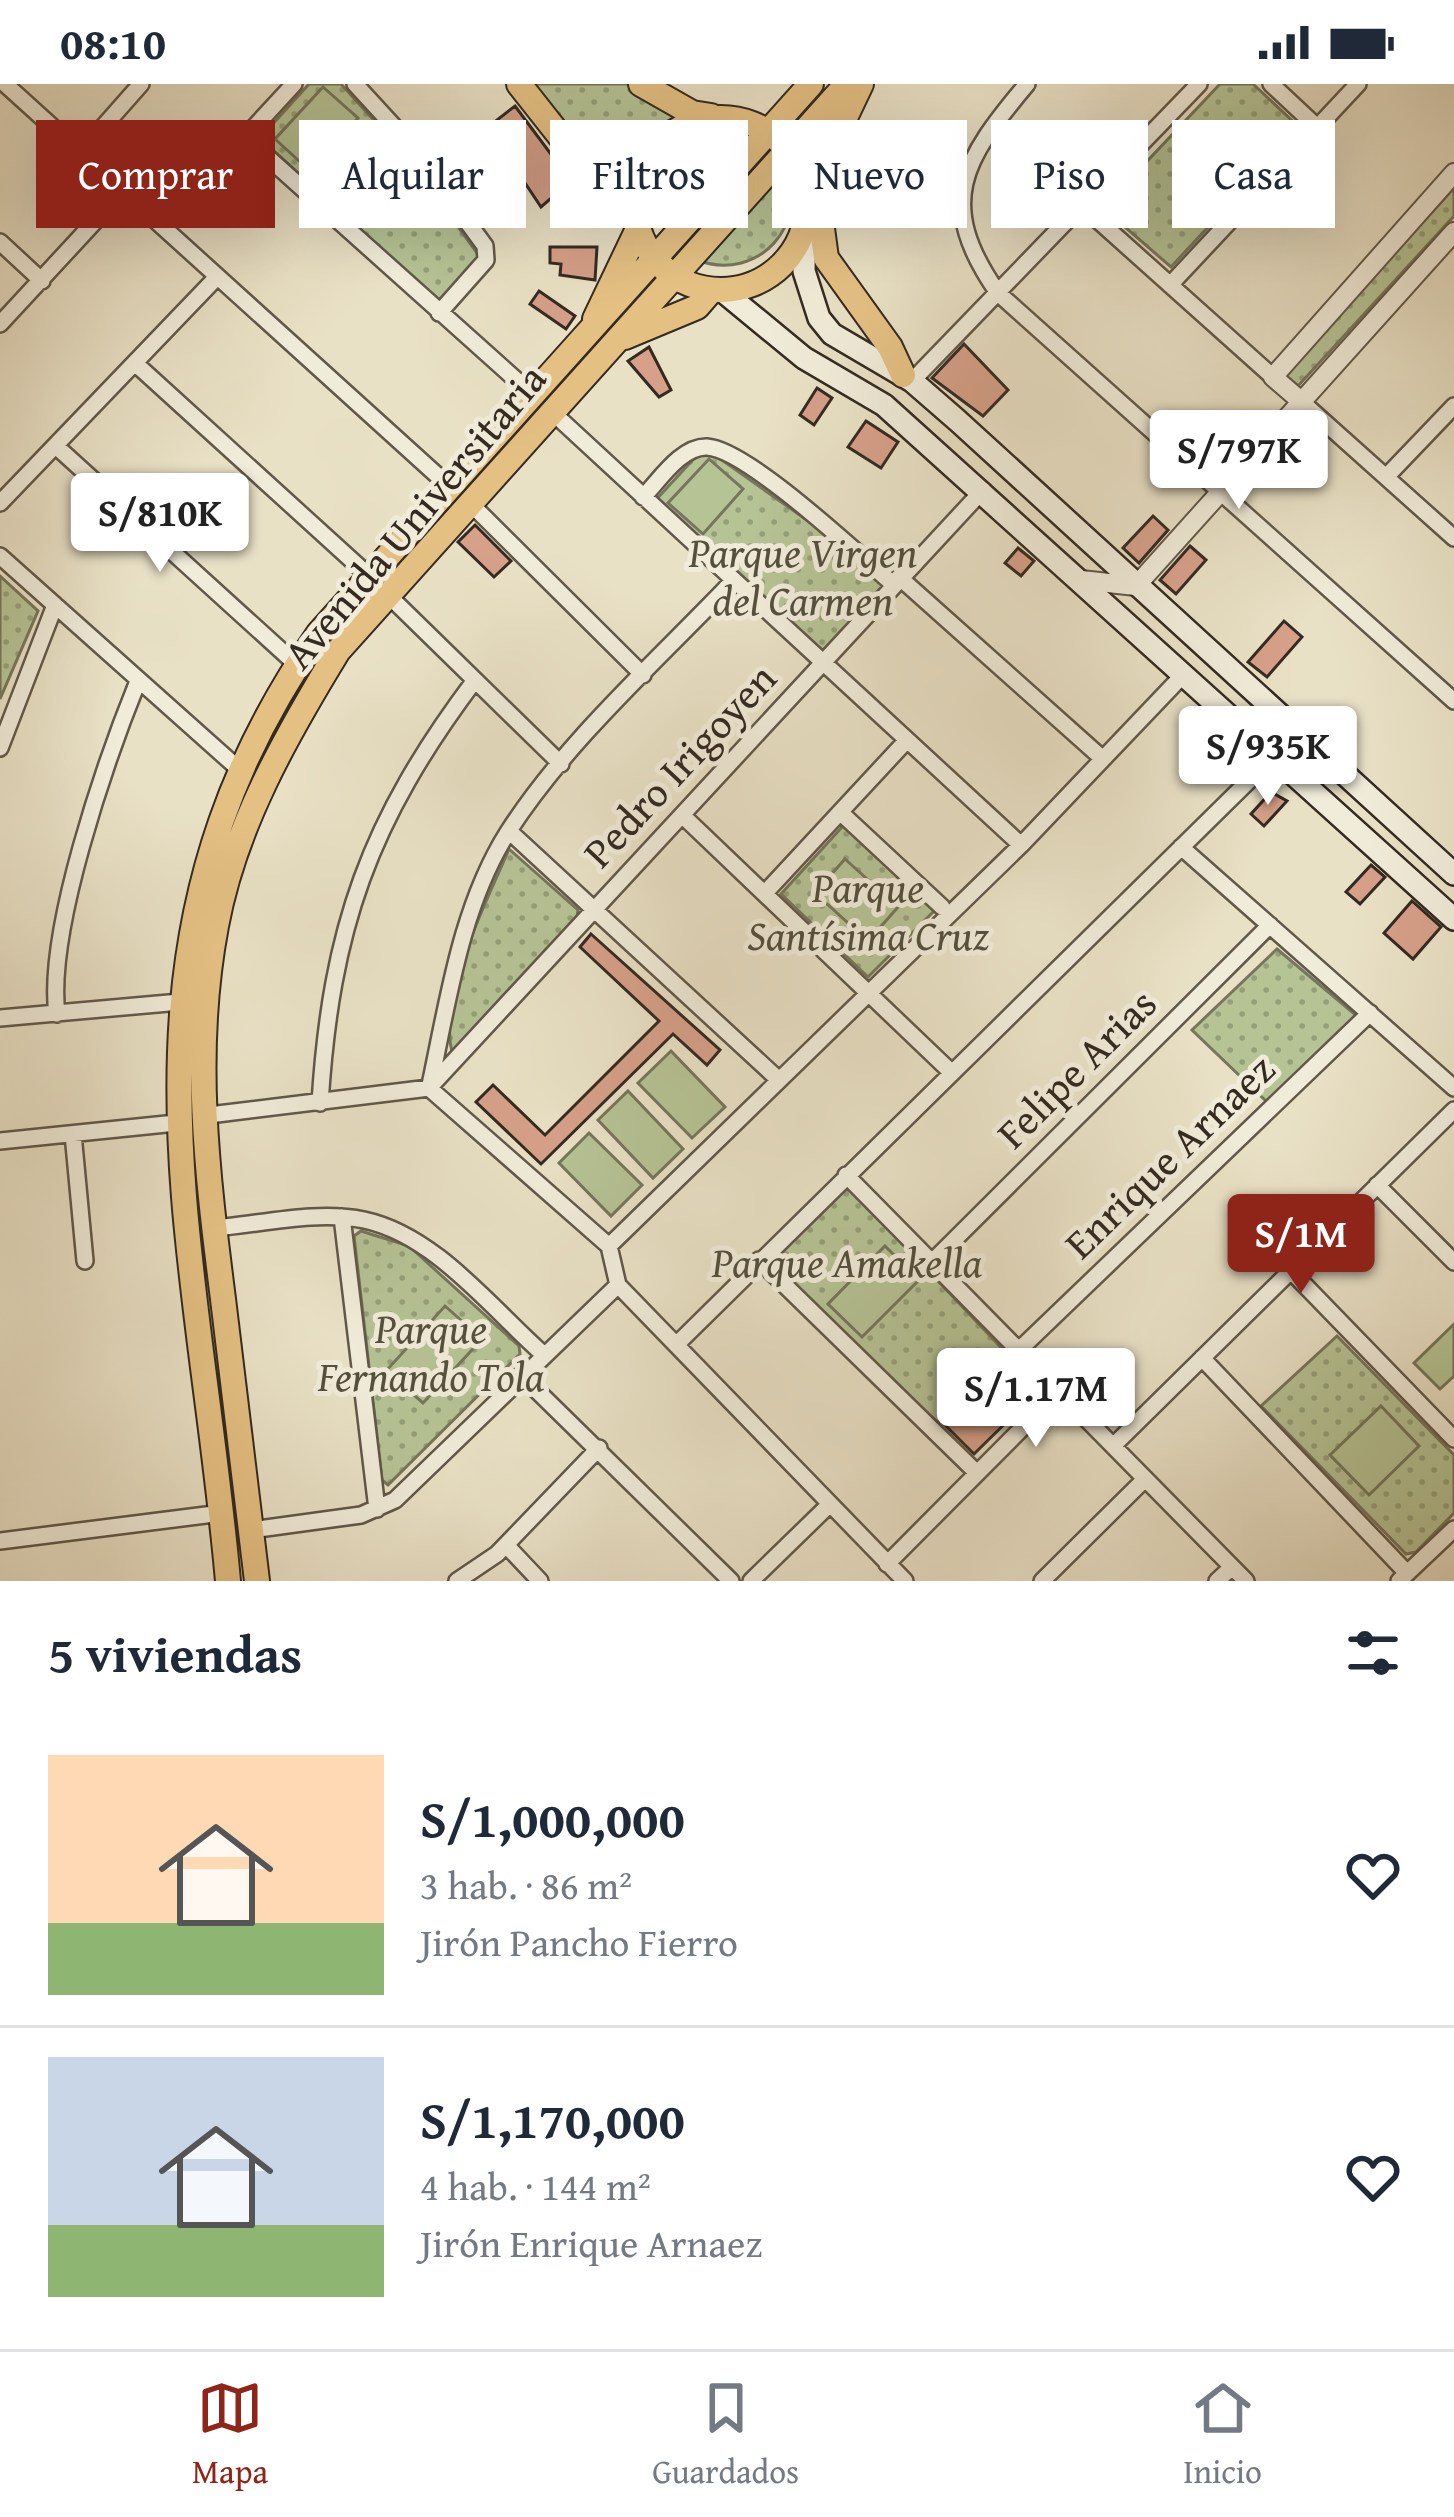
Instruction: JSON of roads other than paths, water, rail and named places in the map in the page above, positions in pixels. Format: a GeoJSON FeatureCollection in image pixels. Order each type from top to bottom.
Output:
{"type":"FeatureCollection","features":[{"type":"Feature","properties":{"kind":"main road"},"geometry":{"type":"LineString","coordinates":[[518,84],[550,124]]}},
{"type":"Feature","properties":{"kind":"main road"},"geometry":{"type":"LineString","coordinates":[[641,84],[692,113],[770,131]]}},
{"type":"Feature","properties":{"kind":"main road"},"geometry":{"type":"LineString","coordinates":[[720,120],[807,84]]}},
{"type":"Feature","properties":{"kind":"main road","name":"Avenida Universitaria"},"geometry":{"type":"LineString","coordinates":[[542,403],[617,340],[665,269],[807,84]]}},
{"type":"Feature","properties":{"kind":"main road","name":"Avenida Universitaria"},"geometry":{"type":"LineString","coordinates":[[814,120],[847,84]]}},
{"type":"Feature","properties":{"kind":"main road"},"geometry":{"type":"LineString","coordinates":[[843,120],[861,84]]}},
{"type":"Feature","properties":{"kind":"main road","name":"Avenida Universitaria"},"geometry":{"type":"LineString","coordinates":[[257,1581],[214,1228],[188,1119],[216,922],[236,850],[286,735],[338,651],[388,594],[460,495],[542,403],[587,338],[772,165]]}},
{"type":"Feature","properties":{"kind":"main road"},"geometry":{"type":"LineString","coordinates":[[587,338],[634,228]]}},
{"type":"Feature","properties":{"kind":"main road"},"geometry":{"type":"LineString","coordinates":[[637,228],[665,269],[717,292],[804,358],[884,405],[1454,920]]}},
{"type":"Feature","properties":{"kind":"main road"},"geometry":{"type":"LineString","coordinates":[[617,340],[773,268],[799,239],[802,228]]}},
{"type":"Feature","properties":{"kind":"main road"},"geometry":{"type":"LineString","coordinates":[[805,228],[804,271],[819,318],[851,346],[908,378],[1454,874]]}},
{"type":"Feature","properties":{"kind":"main road"},"geometry":{"type":"LineString","coordinates":[[822,228],[826,258],[838,281],[890,346],[908,378]]}},
{"type":"Feature","properties":{"kind":"main road","name":"Avenida Universitaria"},"geometry":{"type":"LineString","coordinates":[[228,1581],[180,1002],[193,912],[241,771],[297,664],[368,575],[460,495]]}},
{"type":"Feature","properties":{"kind":"street"},"geometry":{"type":"LineString","coordinates":[[5,84],[44,120]]}},
{"type":"Feature","properties":{"kind":"street"},"geometry":{"type":"LineString","coordinates":[[109,120],[141,84]]}},
{"type":"Feature","properties":{"kind":"street"},"geometry":{"type":"LineString","coordinates":[[261,120],[294,84]]}},
{"type":"Feature","properties":{"kind":"street"},"geometry":{"type":"LineString","coordinates":[[355,84],[410,145],[485,246],[486,260],[439,313]]}},
{"type":"Feature","properties":{"kind":"street"},"geometry":{"type":"LineString","coordinates":[[1027,84],[974,152],[962,179],[965,233],[998,293],[1454,701]]}},
{"type":"Feature","properties":{"kind":"street"},"geometry":{"type":"LineString","coordinates":[[1148,137],[1199,84]]}},
{"type":"Feature","properties":{"kind":"street"},"geometry":{"type":"LineString","coordinates":[[1271,84],[1310,120]]}},
{"type":"Feature","properties":{"kind":"street"},"geometry":{"type":"LineString","coordinates":[[1324,120],[1358,84]]}},
{"type":"Feature","properties":{"kind":"street"},"geometry":{"type":"LineString","coordinates":[[275,164],[542,403],[1021,845]]}},
{"type":"Feature","properties":{"kind":"street"},"geometry":{"type":"LineString","coordinates":[[1273,377],[1454,173]]}},
{"type":"Feature","properties":{"kind":"street"},"geometry":{"type":"LineString","coordinates":[[0,324],[90,228]]}},
{"type":"Feature","properties":{"kind":"street"},"geometry":{"type":"LineString","coordinates":[[165,228],[460,495],[643,676]]}},
{"type":"Feature","properties":{"kind":"street"},"geometry":{"type":"LineString","coordinates":[[908,378],[1061,228]]}},
{"type":"Feature","properties":{"kind":"street"},"geometry":{"type":"LineString","coordinates":[[1107,228],[1454,538]]}},
{"type":"Feature","properties":{"kind":"street"},"geometry":{"type":"LineString","coordinates":[[1170,285],[1223,228]]}},
{"type":"Feature","properties":{"kind":"street"},"geometry":{"type":"LineString","coordinates":[[1081,580],[1136,586],[1454,232]]}},
{"type":"Feature","properties":{"kind":"street"},"geometry":{"type":"LineString","coordinates":[[0,242],[42,281]]}},
{"type":"Feature","properties":{"kind":"street"},"geometry":{"type":"LineString","coordinates":[[0,503],[58,448],[217,277]]}},
{"type":"Feature","properties":{"kind":"street"},"geometry":{"type":"LineString","coordinates":[[137,365],[368,575]]}},
{"type":"Feature","properties":{"kind":"street"},"geometry":{"type":"LineString","coordinates":[[1386,477],[1454,406]]}},
{"type":"Feature","properties":{"kind":"street"},"geometry":{"type":"LineString","coordinates":[[643,497],[685,453],[707,447],[737,459],[896,580],[1102,759]]}},
{"type":"Feature","properties":{"kind":"street"},"geometry":{"type":"LineString","coordinates":[[58,448],[297,664]]}},
{"type":"Feature","properties":{"kind":"street","name":"Pedro Irigoyen"},"geometry":{"type":"LineString","coordinates":[[429,1088],[982,490]]}},
{"type":"Feature","properties":{"kind":"street"},"geometry":{"type":"LineString","coordinates":[[0,556],[241,771]]}},
{"type":"Feature","properties":{"kind":"street"},"geometry":{"type":"LineString","coordinates":[[429,1088],[465,931],[509,831],[561,764],[734,580]]}},
{"type":"Feature","properties":{"kind":"street"},"geometry":{"type":"LineString","coordinates":[[388,594],[561,764]]}},
{"type":"Feature","properties":{"kind":"street"},"geometry":{"type":"LineString","coordinates":[[0,748],[55,605]]}},
{"type":"Feature","properties":{"kind":"street"},"geometry":{"type":"LineString","coordinates":[[608,1246],[1021,845],[1184,674]]}},
{"type":"Feature","properties":{"kind":"street"},"geometry":{"type":"LineString","coordinates":[[320,1103],[326,1014],[341,937],[368,856],[418,755],[475,680]]}},
{"type":"Feature","properties":{"kind":"street"},"geometry":{"type":"LineString","coordinates":[[57,1014],[52,983],[63,924],[111,746],[138,681]]}},
{"type":"Feature","properties":{"kind":"street"},"geometry":{"type":"LineString","coordinates":[[765,893],[908,740]]}},
{"type":"Feature","properties":{"kind":"street"},"geometry":{"type":"LineString","coordinates":[[677,1344],[1274,755]]}},
{"type":"Feature","properties":{"kind":"street"},"geometry":{"type":"LineString","coordinates":[[840,812],[942,907]]}},
{"type":"Feature","properties":{"kind":"street"},"geometry":{"type":"LineString","coordinates":[[682,815],[951,1072]]}},
{"type":"Feature","properties":{"kind":"street"},"geometry":{"type":"LineString","coordinates":[[509,831],[779,1080]]}},
{"type":"Feature","properties":{"kind":"street"},"geometry":{"type":"LineString","coordinates":[[1181,847],[1454,1088]]}},
{"type":"Feature","properties":{"kind":"street","name":"Felipe Arias"},"geometry":{"type":"LineString","coordinates":[[932,1262],[1270,925]]}},
{"type":"Feature","properties":{"kind":"street"},"geometry":{"type":"LineString","coordinates":[[0,1018],[180,1002]]}},
{"type":"Feature","properties":{"kind":"street","name":"Enrique Arnaez"},"geometry":{"type":"LineString","coordinates":[[1019,1350],[1370,1013]]}},
{"type":"Feature","properties":{"kind":"street"},"geometry":{"type":"LineString","coordinates":[[0,1141],[429,1088],[608,1246],[617,1285],[905,1581]]}},
{"type":"Feature","properties":{"kind":"street"},"geometry":{"type":"LineString","coordinates":[[1113,1446],[1454,1110]]}},
{"type":"Feature","properties":{"kind":"street"},"geometry":{"type":"LineString","coordinates":[[73,1134],[86,1261]]}},
{"type":"Feature","properties":{"kind":"street"},"geometry":{"type":"LineString","coordinates":[[846,1175],[1246,1581]]}},
{"type":"Feature","properties":{"kind":"street"},"geometry":{"type":"LineString","coordinates":[[1378,1185],[1454,1262]]}},
{"type":"Feature","properties":{"kind":"street"},"geometry":{"type":"LineString","coordinates":[[342,1217],[377,1509]]}},
{"type":"Feature","properties":{"kind":"street"},"geometry":{"type":"LineString","coordinates":[[214,1228],[342,1217],[383,1225],[419,1243],[543,1354]]}},
{"type":"Feature","properties":{"kind":"street"},"geometry":{"type":"LineString","coordinates":[[759,1260],[977,1473]]}},
{"type":"Feature","properties":{"kind":"street"},"geometry":{"type":"LineString","coordinates":[[1291,1271],[1454,1438]]}},
{"type":"Feature","properties":{"kind":"street"},"geometry":{"type":"LineString","coordinates":[[251,1530],[377,1509],[407,1490],[617,1285]]}},
{"type":"Feature","properties":{"kind":"street"},"geometry":{"type":"LineString","coordinates":[[1202,1358],[1403,1577],[1454,1529]]}},
{"type":"Feature","properties":{"kind":"street"},"geometry":{"type":"LineString","coordinates":[[521,1376],[731,1581]]}},
{"type":"Feature","properties":{"kind":"street"},"geometry":{"type":"LineString","coordinates":[[887,1564],[1059,1391]]}},
{"type":"Feature","properties":{"kind":"street"},"geometry":{"type":"LineString","coordinates":[[458,1581],[506,1545],[599,1448]]}},
{"type":"Feature","properties":{"kind":"street"},"geometry":{"type":"LineString","coordinates":[[1042,1581],[1145,1479]]}},
{"type":"Feature","properties":{"kind":"street"},"geometry":{"type":"LineString","coordinates":[[752,1581],[828,1505]]}},
{"type":"Feature","properties":{"kind":"street"},"geometry":{"type":"LineString","coordinates":[[0,1541],[222,1513]]}},
{"type":"Feature","properties":{"kind":"street"},"geometry":{"type":"LineString","coordinates":[[506,1545],[540,1581]]}},
{"type":"Feature","properties":{"kind":"street"},"geometry":{"type":"LineString","coordinates":[[1216,1581],[1232,1567]]}},
{"type":"Feature","properties":{"kind":"park label","name":"Parque Virgen del Carmen"},"geometry":{"type":"Point","coordinates":[803,576]}},
{"type":"Feature","properties":{"kind":"park label","name":"Parque Santísima Cruz"},"geometry":{"type":"Point","coordinates":[868,911]}},
{"type":"Feature","properties":{"kind":"park label","name":"Parque Amakella"},"geometry":{"type":"Point","coordinates":[847,1262]}},
{"type":"Feature","properties":{"kind":"park label","name":"Parque Fernando Tola"},"geometry":{"type":"Point","coordinates":[431,1352]}}]}
